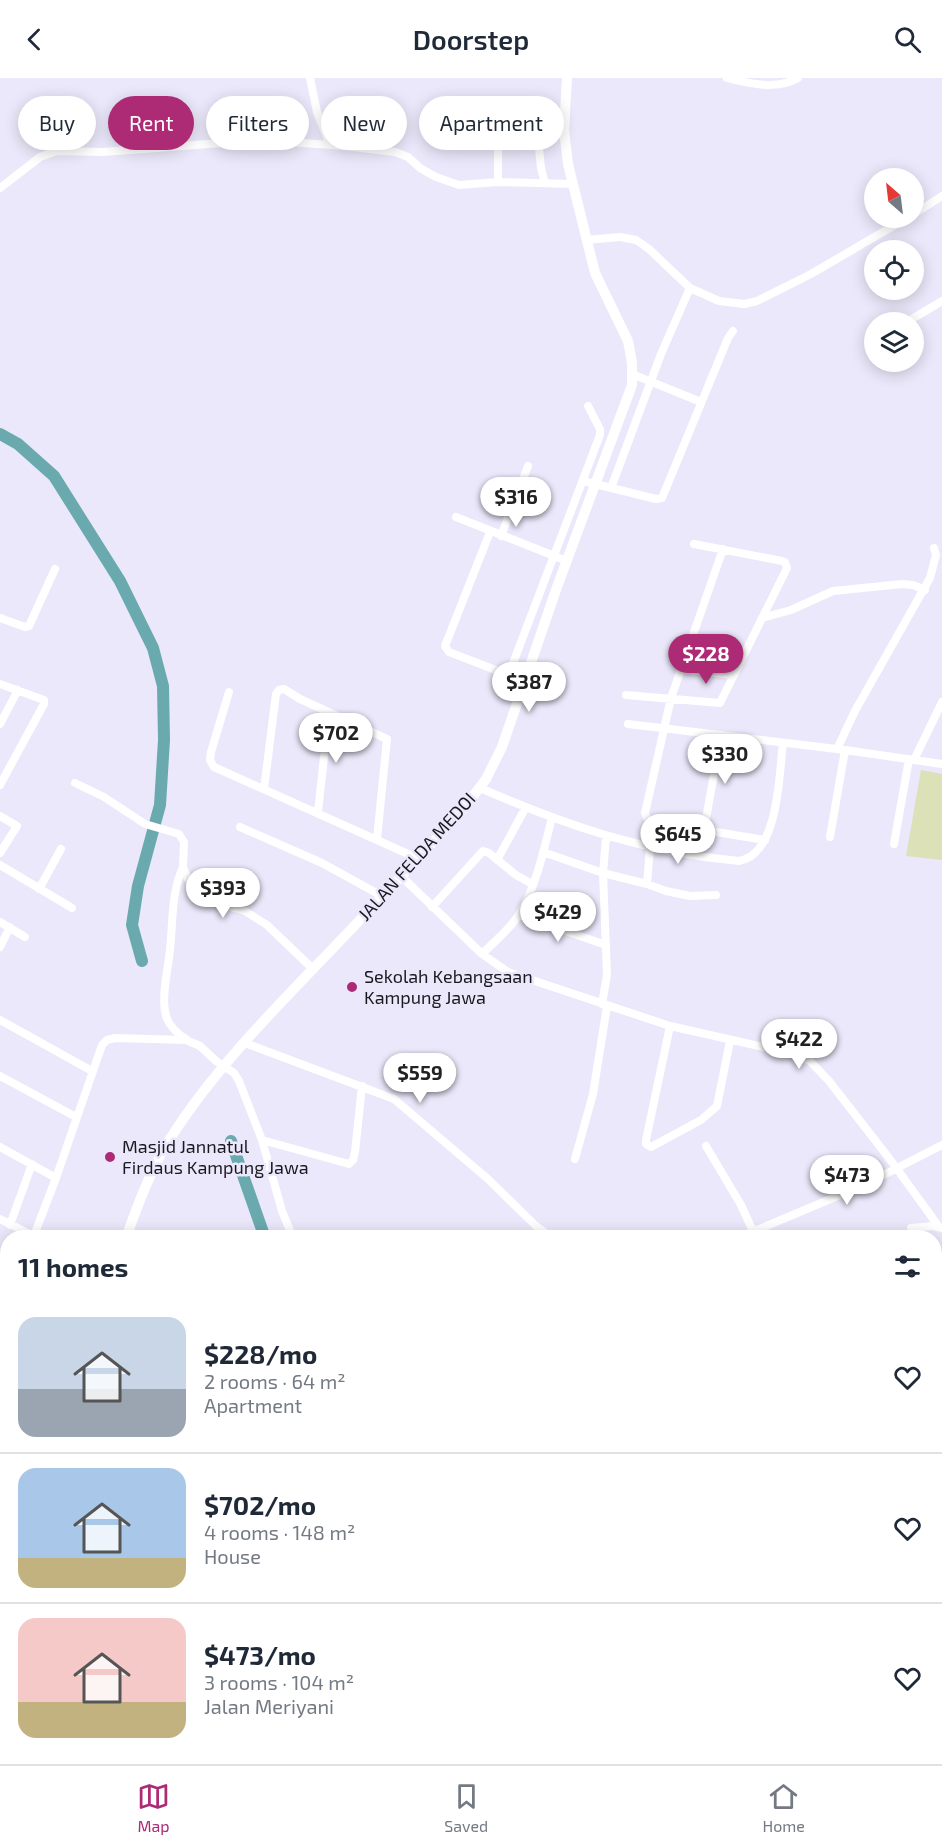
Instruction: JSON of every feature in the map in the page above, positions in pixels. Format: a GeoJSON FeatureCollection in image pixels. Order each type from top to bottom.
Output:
{"type":"FeatureCollection","features":[{"type":"Feature","properties":{"kind":"main road","name":"JALAN FELDA MEDOI"},"geometry":{"type":"LineString","coordinates":[[129,1230],[157,1161],[184,1118],[245,1043],[437,839],[480,788],[502,747],[567,561],[629,394],[632,374],[628,341],[600,284],[586,240],[573,183],[565,140],[567,78]]}},
{"type":"Feature","properties":{"kind":"street"},"geometry":{"type":"LineString","coordinates":[[310,78],[321,122]]}},
{"type":"Feature","properties":{"kind":"street"},"geometry":{"type":"LineString","coordinates":[[727,78],[776,85],[798,78]]}},
{"type":"Feature","properties":{"kind":"street"},"geometry":{"type":"LineString","coordinates":[[498,182],[500,138],[507,134],[524,133],[535,135],[538,138],[545,183]]}},
{"type":"Feature","properties":{"kind":"street"},"geometry":{"type":"LineString","coordinates":[[0,188],[40,157],[57,151],[103,152],[261,140],[321,144]]}},
{"type":"Feature","properties":{"kind":"street"},"geometry":{"type":"LineString","coordinates":[[370,150],[402,154],[420,168],[459,185],[498,182],[573,183]]}},
{"type":"Feature","properties":{"kind":"street"},"geometry":{"type":"LineString","coordinates":[[924,208],[942,196]]}},
{"type":"Feature","properties":{"kind":"street"},"geometry":{"type":"LineString","coordinates":[[586,240],[608,237],[636,240],[649,249],[690,288],[719,301],[744,304],[757,301],[811,274],[890,228]]}},
{"type":"Feature","properties":{"kind":"street"},"geometry":{"type":"LineString","coordinates":[[611,488],[661,354],[690,288]]}},
{"type":"Feature","properties":{"kind":"street"},"geometry":{"type":"LineString","coordinates":[[924,312],[942,301]]}},
{"type":"Feature","properties":{"kind":"street"},"geometry":{"type":"LineString","coordinates":[[583,481],[658,500],[662,498],[667,491],[728,338],[733,331]]}},
{"type":"Feature","properties":{"kind":"street"},"geometry":{"type":"LineString","coordinates":[[632,374],[701,402]]}},
{"type":"Feature","properties":{"kind":"street"},"geometry":{"type":"LineString","coordinates":[[490,532],[445,646],[449,652],[504,674],[510,671],[600,435],[600,429],[588,406]]}},
{"type":"Feature","properties":{"kind":"street"},"geometry":{"type":"LineString","coordinates":[[501,536],[528,466]]}},
{"type":"Feature","properties":{"kind":"street"},"geometry":{"type":"LineString","coordinates":[[456,517],[567,561]]}},
{"type":"Feature","properties":{"kind":"street"},"geometry":{"type":"LineString","coordinates":[[626,695],[719,704],[786,571],[785,562],[694,544]]}},
{"type":"Feature","properties":{"kind":"street"},"geometry":{"type":"LineString","coordinates":[[830,837],[841,749],[876,672],[925,590],[934,567],[936,555],[934,548]]}},
{"type":"Feature","properties":{"kind":"street"},"geometry":{"type":"LineString","coordinates":[[723,549],[671,698],[645,813],[651,821],[765,840]]}},
{"type":"Feature","properties":{"kind":"street"},"geometry":{"type":"LineString","coordinates":[[0,618],[25,627],[29,626],[56,569]]}},
{"type":"Feature","properties":{"kind":"street"},"geometry":{"type":"LineString","coordinates":[[762,618],[791,610],[833,591],[902,584],[913,585],[925,590]]}},
{"type":"Feature","properties":{"kind":"street"},"geometry":{"type":"LineString","coordinates":[[681,669],[733,675]]}},
{"type":"Feature","properties":{"kind":"street"},"geometry":{"type":"LineString","coordinates":[[0,684],[44,700],[44,704],[0,785]]}},
{"type":"Feature","properties":{"kind":"street"},"geometry":{"type":"LineString","coordinates":[[264,789],[277,691],[284,689],[300,699],[387,739],[377,839]]}},
{"type":"Feature","properties":{"kind":"street"},"geometry":{"type":"LineString","coordinates":[[0,724],[18,690]]}},
{"type":"Feature","properties":{"kind":"street"},"geometry":{"type":"LineString","coordinates":[[229,692],[211,752],[210,763],[218,769],[417,858]]}},
{"type":"Feature","properties":{"kind":"street"},"geometry":{"type":"LineString","coordinates":[[894,844],[911,760],[942,702]]}},
{"type":"Feature","properties":{"kind":"street"},"geometry":{"type":"LineString","coordinates":[[318,812],[329,712]]}},
{"type":"Feature","properties":{"kind":"street"},"geometry":{"type":"LineString","coordinates":[[628,724],[841,749],[942,764]]}},
{"type":"Feature","properties":{"kind":"street"},"geometry":{"type":"LineString","coordinates":[[704,830],[721,735]]}},
{"type":"Feature","properties":{"kind":"street"},"geometry":{"type":"LineString","coordinates":[[480,788],[606,837],[650,848],[740,861],[753,855],[765,840],[774,811],[783,743]]}},
{"type":"Feature","properties":{"kind":"street"},"geometry":{"type":"LineString","coordinates":[[75,783],[104,796],[145,824],[176,832],[184,842],[183,867],[175,897],[165,978],[165,1012],[172,1029],[186,1040],[200,1046],[234,1074],[239,1081],[262,1140],[282,1211],[290,1230]]}},
{"type":"Feature","properties":{"kind":"street"},"geometry":{"type":"LineString","coordinates":[[497,860],[526,807]]}},
{"type":"Feature","properties":{"kind":"street"},"geometry":{"type":"LineString","coordinates":[[0,816],[17,826],[0,853]]}},
{"type":"Feature","properties":{"kind":"street"},"geometry":{"type":"LineString","coordinates":[[482,954],[519,915],[543,852],[552,817]]}},
{"type":"Feature","properties":{"kind":"street"},"geometry":{"type":"LineString","coordinates":[[673,851],[679,826]]}},
{"type":"Feature","properties":{"kind":"street"},"geometry":{"type":"LineString","coordinates":[[240,827],[322,863],[382,896]]}},
{"type":"Feature","properties":{"kind":"street"},"geometry":{"type":"LineString","coordinates":[[575,1159],[593,1094],[605,1005],[607,975],[603,873],[606,837]]}},
{"type":"Feature","properties":{"kind":"street"},"geometry":{"type":"LineString","coordinates":[[647,884],[650,848]]}},
{"type":"Feature","properties":{"kind":"street"},"geometry":{"type":"LineString","coordinates":[[39,889],[61,849]]}},
{"type":"Feature","properties":{"kind":"street"},"geometry":{"type":"LineString","coordinates":[[432,907],[480,853],[486,851],[516,875],[532,884]]}},
{"type":"Feature","properties":{"kind":"street"},"geometry":{"type":"LineString","coordinates":[[543,852],[603,873],[666,891],[690,896],[716,895]]}},
{"type":"Feature","properties":{"kind":"street"},"geometry":{"type":"LineString","coordinates":[[0,866],[72,908]]}},
{"type":"Feature","properties":{"kind":"street"},"geometry":{"type":"LineString","coordinates":[[183,867],[188,879],[196,887],[219,904],[253,915],[267,925],[313,969]]}},
{"type":"Feature","properties":{"kind":"street"},"geometry":{"type":"LineString","coordinates":[[401,876],[482,954],[508,972],[670,1026],[790,1053],[810,1061],[829,1081],[940,1228]]}},
{"type":"Feature","properties":{"kind":"street"},"geometry":{"type":"LineString","coordinates":[[519,915],[606,945]]}},
{"type":"Feature","properties":{"kind":"street"},"geometry":{"type":"LineString","coordinates":[[0,922],[25,937]]}},
{"type":"Feature","properties":{"kind":"street"},"geometry":{"type":"LineString","coordinates":[[0,947],[10,927]]}},
{"type":"Feature","properties":{"kind":"street"},"geometry":{"type":"LineString","coordinates":[[0,1020],[92,1071]]}},
{"type":"Feature","properties":{"kind":"street"},"geometry":{"type":"LineString","coordinates":[[670,1026],[646,1140],[646,1144],[651,1147],[701,1120],[717,1106],[730,1041]]}},
{"type":"Feature","properties":{"kind":"street"},"geometry":{"type":"LineString","coordinates":[[37,1230],[102,1045],[107,1040],[115,1038],[186,1040]]}},
{"type":"Feature","properties":{"kind":"street"},"geometry":{"type":"LineString","coordinates":[[245,1043],[362,1086],[398,1102],[499,1189],[541,1230]]}},
{"type":"Feature","properties":{"kind":"street"},"geometry":{"type":"LineString","coordinates":[[0,1076],[76,1117]]}},
{"type":"Feature","properties":{"kind":"street"},"geometry":{"type":"LineString","coordinates":[[262,1140],[349,1164],[355,1152],[362,1086]]}},
{"type":"Feature","properties":{"kind":"street"},"geometry":{"type":"LineString","coordinates":[[764,1230],[897,1169],[942,1145]]}},
{"type":"Feature","properties":{"kind":"street"},"geometry":{"type":"LineString","coordinates":[[706,1146],[753,1230]]}},
{"type":"Feature","properties":{"kind":"street"},"geometry":{"type":"LineString","coordinates":[[0,1147],[56,1179]]}},
{"type":"Feature","properties":{"kind":"street"},"geometry":{"type":"LineString","coordinates":[[10,1225],[32,1164]]}},
{"type":"Feature","properties":{"kind":"street"},"geometry":{"type":"LineString","coordinates":[[0,1219],[20,1230]]}},
{"type":"Feature","properties":{"kind":"street"},"geometry":{"type":"LineString","coordinates":[[911,1228],[923,1226],[940,1228]]}},
{"type":"Feature","properties":{"kind":"green space"},"geometry":{"type":"Polygon","coordinates":[[[921,770],[942,774],[942,860],[906,856],[921,770]]]}},
{"type":"Feature","properties":{"kind":"waterway"},"geometry":{"type":"LineString","coordinates":[[0,434],[18,444],[54,476],[120,581],[153,648],[163,686],[164,740],[160,805],[138,886],[132,925],[142,961]]}},
{"type":"Feature","properties":{"kind":"waterway"},"geometry":{"type":"LineString","coordinates":[[231,1141],[262,1230]]}},
{"type":"Feature","properties":{"kind":"place","name":"Sekolah Kebangsaan Kampung Jawa"},"geometry":{"type":"Point","coordinates":[352,987]}},
{"type":"Feature","properties":{"kind":"place","name":"Masjid Jannatul Firdaus Kampung Jawa"},"geometry":{"type":"Point","coordinates":[110,1157]}}]}
